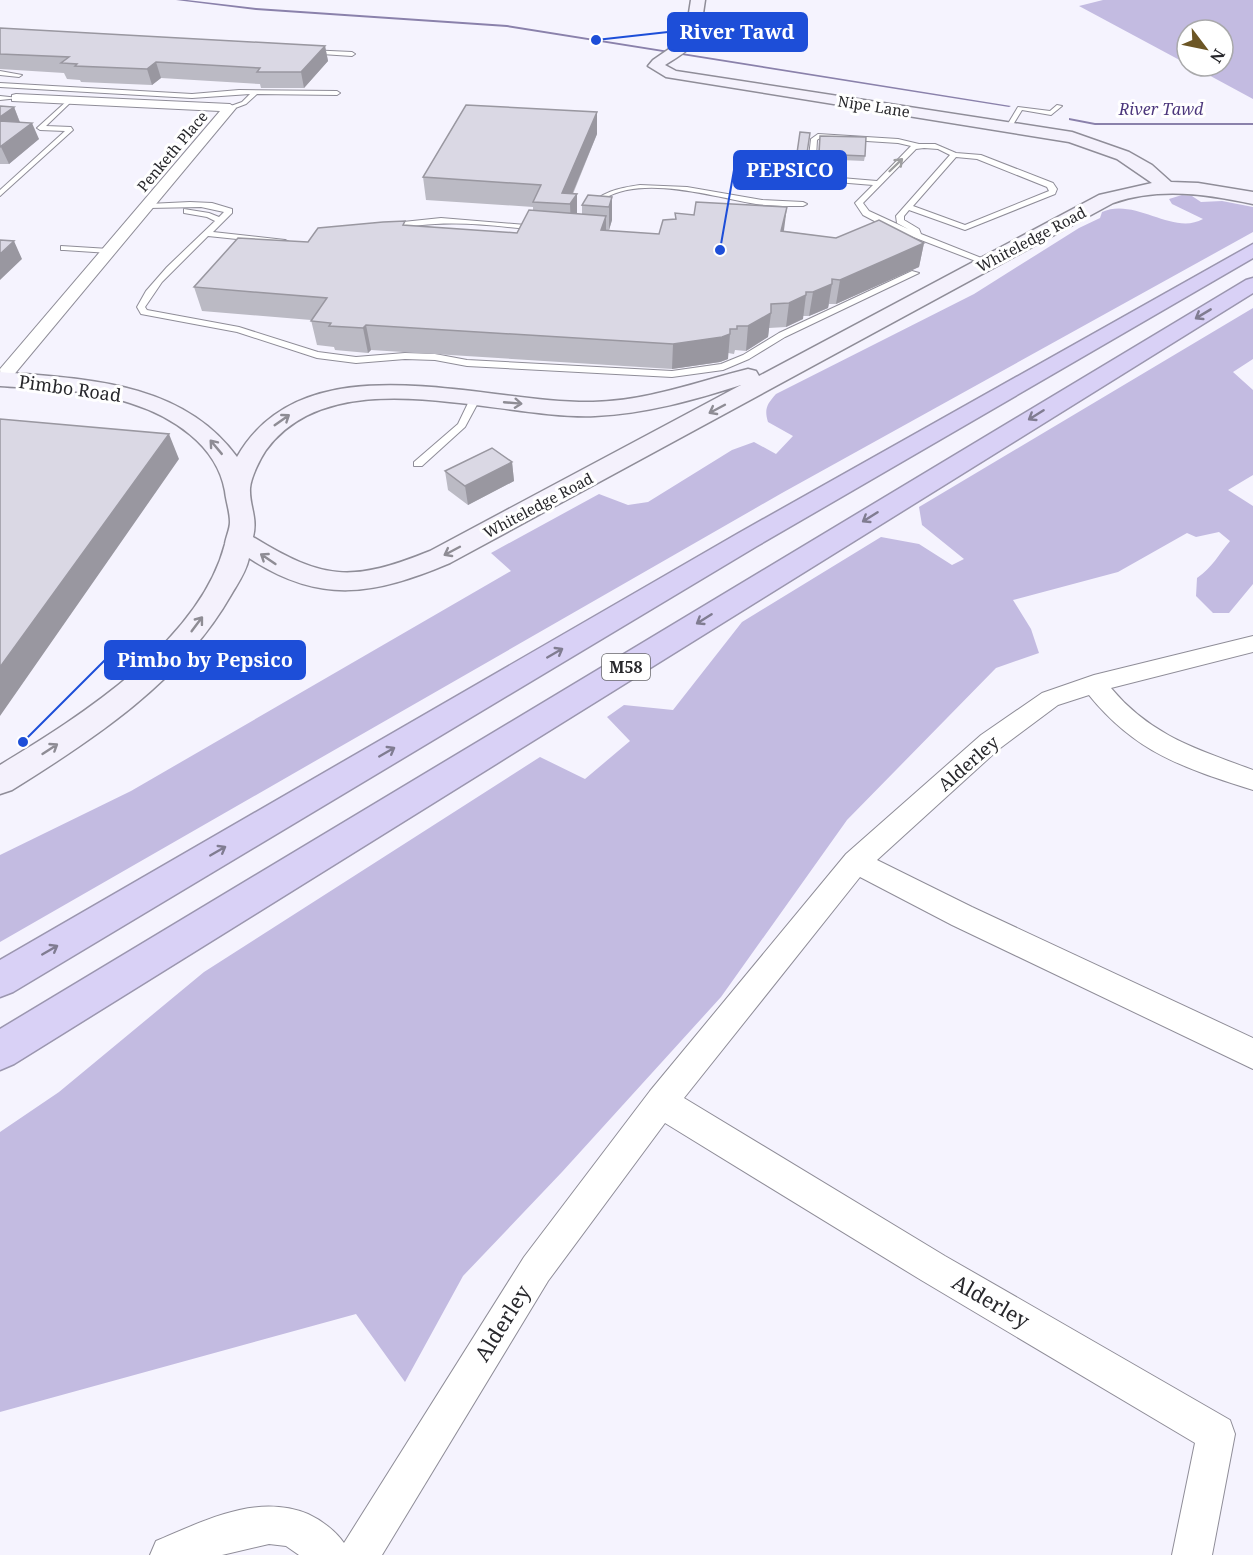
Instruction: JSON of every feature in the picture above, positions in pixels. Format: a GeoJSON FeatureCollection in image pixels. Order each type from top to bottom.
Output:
{"type":"FeatureCollection","features":[{"type":"Feature","properties":{"kind":"highway","name":"M58"},"geometry":{"type":"LineString","coordinates":[[0,980],[747,540],[1253,250]]}},
{"type":"Feature","properties":{"kind":"highway","name":"M58"},"geometry":{"type":"LineString","coordinates":[[0,1051],[1253,284]]}},
{"type":"Feature","properties":{"kind":"street","name":"Nipe Lane"},"geometry":{"type":"LineString","coordinates":[[698,0],[695,32],[689,44],[656,66],[677,76],[1072,137],[1110,148],[1139,163],[1166,187]]}},
{"type":"Feature","properties":{"kind":"street","name":"Penketh Place"},"geometry":{"type":"LineString","coordinates":[[16,98],[230,108]]}},
{"type":"Feature","properties":{"kind":"street","name":"Penketh Place"},"geometry":{"type":"LineString","coordinates":[[1,379],[230,108]]}},
{"type":"Feature","properties":{"kind":"street","name":"Whiteledge Road"},"geometry":{"type":"LineString","coordinates":[[241,541],[276,565],[297,575],[332,582],[370,582],[404,574],[825,353],[986,262],[1106,199],[1134,190],[1166,187],[1207,190],[1253,198]]}},
{"type":"Feature","properties":{"kind":"street","name":"Whiteledge Road"},"geometry":{"type":"LineString","coordinates":[[238,485],[251,454],[266,434],[285,418],[309,405],[364,393],[400,393],[591,409],[670,400],[825,353]]}},
{"type":"Feature","properties":{"kind":"street","name":"Pimbo Road"},"geometry":{"type":"LineString","coordinates":[[0,780],[98,716],[139,684],[178,648],[214,600],[228,576],[241,541],[242,501],[238,485],[220,450],[204,433],[161,407],[139,398],[91,387],[1,379]]}},
{"type":"Feature","properties":{"kind":"street"},"geometry":{"type":"LineString","coordinates":[[591,409],[606,413],[626,430],[627,442],[617,463]]}},
{"type":"Feature","properties":{"kind":"street","name":"Alderley"},"geometry":{"type":"LineString","coordinates":[[360,1555],[536,1269],[661,1102],[856,862],[990,742],[1050,699],[1094,684],[1253,644]]}},
{"type":"Feature","properties":{"kind":"street"},"geometry":{"type":"LineString","coordinates":[[1094,684],[1112,706],[1142,733],[1181,752],[1253,780]]}},
{"type":"Feature","properties":{"kind":"street"},"geometry":{"type":"LineString","coordinates":[[856,862],[962,916],[1253,1053]]}},
{"type":"Feature","properties":{"kind":"street","name":"Alderley"},"geometry":{"type":"LineString","coordinates":[[661,1102],[933,1268],[1216,1434],[1192,1555]]}},
{"type":"Feature","properties":{"kind":"street"},"geometry":{"type":"LineString","coordinates":[[170,1555],[241,1529],[278,1524],[300,1531],[328,1555]]}},
{"type":"Feature","properties":{"kind":"lane"},"geometry":{"type":"LineString","coordinates":[[300,51],[351,54]]}},
{"type":"Feature","properties":{"kind":"lane"},"geometry":{"type":"LineString","coordinates":[[0,73],[20,75]]}},
{"type":"Feature","properties":{"kind":"lane"},"geometry":{"type":"LineString","coordinates":[[0,85],[192,96],[256,92],[337,93]]}},
{"type":"Feature","properties":{"kind":"lane"},"geometry":{"type":"LineString","coordinates":[[230,108],[244,103],[256,92]]}},
{"type":"Feature","properties":{"kind":"lane"},"geometry":{"type":"LineString","coordinates":[[0,98],[16,98]]}},
{"type":"Feature","properties":{"kind":"lane"},"geometry":{"type":"LineString","coordinates":[[0,194],[71,129],[40,128],[69,101]]}},
{"type":"Feature","properties":{"kind":"lane"},"geometry":{"type":"LineString","coordinates":[[1009,127],[1020,108],[1052,113],[1059,106]]}},
{"type":"Feature","properties":{"kind":"lane"},"geometry":{"type":"LineString","coordinates":[[878,183],[815,178],[811,174],[814,139],[818,136],[875,139],[940,148],[954,155],[978,158],[1050,185],[1053,189],[1052,192],[965,228],[908,207]]}},
{"type":"Feature","properties":{"kind":"lane"},"geometry":{"type":"LineString","coordinates":[[919,146],[859,203],[866,213],[910,234],[917,234],[986,262]]}},
{"type":"Feature","properties":{"kind":"lane"},"geometry":{"type":"LineString","coordinates":[[917,234],[900,221],[908,207],[954,155]]}},
{"type":"Feature","properties":{"kind":"lane"},"geometry":{"type":"LineString","coordinates":[[586,213],[603,195],[617,189],[634,187],[694,190],[749,201],[803,204]]}},
{"type":"Feature","properties":{"kind":"lane"},"geometry":{"type":"LineString","coordinates":[[148,206],[221,206],[229,211],[145,298],[141,307],[144,312],[239,330],[317,355],[356,360],[415,356],[467,363],[604,373],[697,372],[723,367],[746,357],[782,335],[915,273]]}},
{"type":"Feature","properties":{"kind":"lane"},"geometry":{"type":"LineString","coordinates":[[173,207],[209,215],[220,221]]}},
{"type":"Feature","properties":{"kind":"lane"},"geometry":{"type":"LineString","coordinates":[[376,235],[404,222],[429,221],[553,229]]}},
{"type":"Feature","properties":{"kind":"lane"},"geometry":{"type":"LineString","coordinates":[[207,234],[290,242]]}},
{"type":"Feature","properties":{"kind":"lane"},"geometry":{"type":"LineString","coordinates":[[64,248],[109,251]]}},
{"type":"Feature","properties":{"kind":"lane"},"geometry":{"type":"LineString","coordinates":[[418,465],[462,425],[474,399]]}},
{"type":"Feature","properties":{"kind":"shaded area"},"geometry":{"type":"Polygon","coordinates":[[[1103,0],[1253,0],[1253,99],[1214,78],[1235,78],[1235,18],[1175,18],[1175,58],[1079,6],[1103,0]]]}},
{"type":"Feature","properties":{"kind":"shaded area"},"geometry":{"type":"Polygon","coordinates":[[[1182,195],[1192,196],[1201,202],[1222,201],[1253,207],[1253,232],[782,493],[0,942],[0,855],[131,791],[511,571],[491,553],[599,494],[628,505],[648,502],[732,450],[754,442],[776,454],[793,436],[768,422],[767,407],[776,394],[974,294],[1079,228],[1100,218],[1102,212],[1127,209],[1179,223],[1191,223],[1203,219],[1172,204],[1169,199],[1182,195]]]}},
{"type":"Feature","properties":{"kind":"shaded area"},"geometry":{"type":"Polygon","coordinates":[[[1253,308],[1253,359],[1233,372],[1253,390],[1253,475],[1228,490],[1253,506],[1253,584],[1229,613],[1213,613],[1196,596],[1197,578],[1230,541],[1219,532],[1196,537],[1187,533],[1118,572],[1013,600],[1031,629],[1039,653],[996,668],[847,820],[721,997],[562,1172],[463,1276],[405,1382],[356,1314],[0,1412],[0,1132],[59,1092],[204,972],[540,757],[585,779],[630,741],[607,717],[624,705],[673,710],[742,622],[881,537],[919,544],[952,565],[964,559],[922,525],[919,507],[1253,308]]]}},
{"type":"Feature","properties":{"kind":"building"},"geometry":{"type":"Polygon","coordinates":[[[0,28],[325,46],[301,72],[257,72],[260,68],[156,62],[147,69],[75,66],[77,64],[61,63],[69,57],[0,54],[0,28]]]}},
{"type":"Feature","properties":{"kind":"building"},"geometry":{"type":"Polygon","coordinates":[[[466,105],[597,112],[562,193],[577,194],[570,204],[533,202],[541,185],[423,177],[466,105]]]}},
{"type":"Feature","properties":{"kind":"building"},"geometry":{"type":"Polygon","coordinates":[[[0,106],[14,107],[0,117],[0,106]]]}},
{"type":"Feature","properties":{"kind":"building"},"geometry":{"type":"Polygon","coordinates":[[[0,121],[32,123],[0,147],[0,121]]]}},
{"type":"Feature","properties":{"kind":"building"},"geometry":{"type":"Polygon","coordinates":[[[800,132],[810,133],[807,153],[797,153],[800,132]]]}},
{"type":"Feature","properties":{"kind":"building"},"geometry":{"type":"Polygon","coordinates":[[[820,136],[866,137],[865,156],[819,154],[820,136]]]}},
{"type":"Feature","properties":{"kind":"building"},"geometry":{"type":"Polygon","coordinates":[[[588,195],[612,197],[609,207],[582,205],[588,195]]]}},
{"type":"Feature","properties":{"kind":"building"},"geometry":{"type":"Polygon","coordinates":[[[696,202],[787,207],[781,231],[836,238],[879,220],[924,243],[840,280],[832,279],[832,284],[813,292],[806,292],[806,295],[789,303],[771,304],[771,313],[748,326],[737,326],[737,329],[730,329],[730,334],[673,344],[366,325],[363,328],[329,326],[331,323],[311,321],[327,298],[194,287],[238,238],[308,242],[318,228],[405,221],[403,225],[517,233],[529,210],[606,216],[601,230],[659,234],[663,220],[676,219],[675,213],[694,215],[696,202]]]}},
{"type":"Feature","properties":{"kind":"building"},"geometry":{"type":"Polygon","coordinates":[[[0,240],[14,241],[0,254],[0,240]]]}},
{"type":"Feature","properties":{"kind":"building"},"geometry":{"type":"Polygon","coordinates":[[[0,419],[169,434],[0,667],[0,419]]]}},
{"type":"Feature","properties":{"kind":"building"},"geometry":{"type":"Polygon","coordinates":[[[492,448],[512,462],[465,486],[445,471],[492,448]]]}},
{"type":"Feature","properties":{"kind":"waterway","name":"River Tawd"},"geometry":{"type":"LineString","coordinates":[[178,0],[256,9],[507,26],[1009,106]]}},
{"type":"Feature","properties":{"kind":"waterway","name":"River Tawd"},"geometry":{"type":"LineString","coordinates":[[1070,119],[1095,124],[1253,124]]}},
{"type":"Feature","properties":{"kind":"place","name":"River Tawd"},"geometry":{"type":"Point","coordinates":[596,40]}},
{"type":"Feature","properties":{"kind":"place","name":"PEPSICO"},"geometry":{"type":"Point","coordinates":[720,250]}},
{"type":"Feature","properties":{"kind":"place","name":"Pimbo by Pepsico"},"geometry":{"type":"Point","coordinates":[23,742]}}]}
